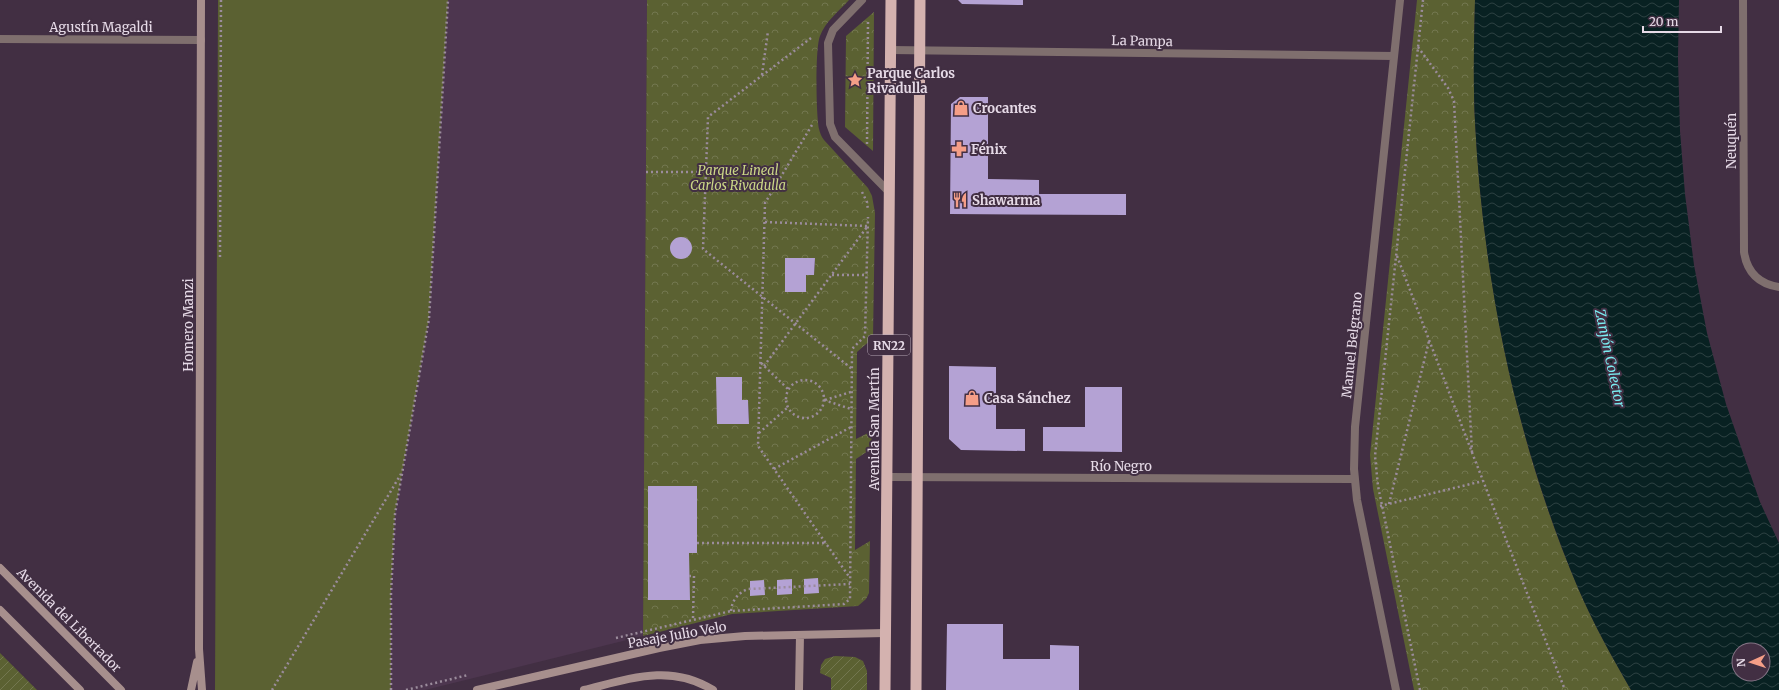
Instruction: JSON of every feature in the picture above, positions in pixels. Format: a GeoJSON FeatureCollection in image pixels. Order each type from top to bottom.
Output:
{"type":"FeatureCollection","features":[{"type":"Feature","properties":{"kind":"highway","name":"Avenida San Martín"},"geometry":{"type":"LineString","coordinates":[[885,690],[891,0]]}},
{"type":"Feature","properties":{"kind":"highway","name":"RN22"},"geometry":{"type":"LineString","coordinates":[[916,690],[920,0]]}},
{"type":"Feature","properties":{"kind":"main road","name":"Homero Manzi"},"geometry":{"type":"LineString","coordinates":[[201,0],[199,649],[202,690]]}},
{"type":"Feature","properties":{"kind":"main road","name":"Avenida del Libertador"},"geometry":{"type":"LineString","coordinates":[[0,568],[121,690]]}},
{"type":"Feature","properties":{"kind":"main road"},"geometry":{"type":"LineString","coordinates":[[0,610],[80,690]]}},
{"type":"Feature","properties":{"kind":"main road","name":"Pasaje Julio Velo"},"geometry":{"type":"LineString","coordinates":[[477,690],[679,644],[722,638],[885,633]]}},
{"type":"Feature","properties":{"kind":"main road"},"geometry":{"type":"LineString","coordinates":[[799,690],[800,635]]}},
{"type":"Feature","properties":{"kind":"main road","name":"Homero Manzi"},"geometry":{"type":"LineString","coordinates":[[191,690],[199,649]]}},
{"type":"Feature","properties":{"kind":"main road"},"geometry":{"type":"LineString","coordinates":[[584,690],[635,678],[663,675],[686,677],[713,690]]}},
{"type":"Feature","properties":{"kind":"street"},"geometry":{"type":"LineString","coordinates":[[862,0],[833,30],[828,43],[830,124],[835,137],[890,192]]}},
{"type":"Feature","properties":{"kind":"street","name":"Manuel Belgrano"},"geometry":{"type":"LineString","coordinates":[[1396,690],[1354,479],[1356,428],[1400,0]]}},
{"type":"Feature","properties":{"kind":"street","name":"Neuquén"},"geometry":{"type":"LineString","coordinates":[[1743,0],[1744,252],[1749,271],[1764,283],[1779,287]]}},
{"type":"Feature","properties":{"kind":"street","name":"Agustín Magaldi"},"geometry":{"type":"LineString","coordinates":[[0,39],[201,40]]}},
{"type":"Feature","properties":{"kind":"street","name":"La Pampa"},"geometry":{"type":"LineString","coordinates":[[890,50],[1394,56]]}},
{"type":"Feature","properties":{"kind":"street","name":"Río Negro"},"geometry":{"type":"LineString","coordinates":[[888,477],[1354,479]]}},
{"type":"Feature","properties":{"kind":"path"},"geometry":{"type":"LineString","coordinates":[[391,690],[392,553],[395,514],[430,319],[448,0]]}},
{"type":"Feature","properties":{"kind":"path"},"geometry":{"type":"LineString","coordinates":[[1420,690],[1382,506],[1375,466],[1375,446],[1423,0]]}},
{"type":"Feature","properties":{"kind":"path"},"geometry":{"type":"LineString","coordinates":[[867,146],[868,17]]}},
{"type":"Feature","properties":{"kind":"path"},"geometry":{"type":"LineString","coordinates":[[762,75],[768,31]]}},
{"type":"Feature","properties":{"kind":"path"},"geometry":{"type":"LineString","coordinates":[[813,41],[814,35],[708,116],[703,249],[852,369]]}},
{"type":"Feature","properties":{"kind":"path"},"geometry":{"type":"LineString","coordinates":[[1418,47],[1448,88],[1454,101],[1472,455]]}},
{"type":"Feature","properties":{"kind":"path"},"geometry":{"type":"LineString","coordinates":[[813,129],[813,124],[765,203],[758,446],[850,578]]}},
{"type":"Feature","properties":{"kind":"path"},"geometry":{"type":"LineString","coordinates":[[646,172],[706,172]]}},
{"type":"Feature","properties":{"kind":"path"},"geometry":{"type":"LineString","coordinates":[[610,639],[693,618],[731,611],[844,604],[850,599],[852,349],[865,336],[868,226],[868,202],[858,186]]}},
{"type":"Feature","properties":{"kind":"path"},"geometry":{"type":"LineString","coordinates":[[765,222],[868,226]]}},
{"type":"Feature","properties":{"kind":"path"},"geometry":{"type":"LineString","coordinates":[[764,366],[868,226]]}},
{"type":"Feature","properties":{"kind":"path"},"geometry":{"type":"LineString","coordinates":[[1396,254],[1482,481],[1565,690]]}},
{"type":"Feature","properties":{"kind":"path"},"geometry":{"type":"LineString","coordinates":[[832,275],[867,275]]}},
{"type":"Feature","properties":{"kind":"path"},"geometry":{"type":"LineString","coordinates":[[1389,504],[1429,340]]}},
{"type":"Feature","properties":{"kind":"path"},"geometry":{"type":"LineString","coordinates":[[760,362],[788,389]]}},
{"type":"Feature","properties":{"kind":"path"},"geometry":{"type":"LineString","coordinates":[[807,380],[817,384],[821,388],[824,400],[820,411],[809,418],[796,417],[787,408],[785,396],[788,389],[796,381],[807,380]]}},
{"type":"Feature","properties":{"kind":"path"},"geometry":{"type":"LineString","coordinates":[[824,400],[851,392]]}},
{"type":"Feature","properties":{"kind":"path"},"geometry":{"type":"LineString","coordinates":[[824,400],[852,409]]}},
{"type":"Feature","properties":{"kind":"path"},"geometry":{"type":"LineString","coordinates":[[758,433],[787,408]]}},
{"type":"Feature","properties":{"kind":"path"},"geometry":{"type":"LineString","coordinates":[[774,469],[851,427]]}},
{"type":"Feature","properties":{"kind":"path"},"geometry":{"type":"LineString","coordinates":[[272,690],[402,472]]}},
{"type":"Feature","properties":{"kind":"path"},"geometry":{"type":"LineString","coordinates":[[1376,507],[1482,481]]}},
{"type":"Feature","properties":{"kind":"path"},"geometry":{"type":"LineString","coordinates":[[697,543],[826,544]]}},
{"type":"Feature","properties":{"kind":"path"},"geometry":{"type":"LineString","coordinates":[[689,576],[694,576],[693,618]]}},
{"type":"Feature","properties":{"kind":"path"},"geometry":{"type":"LineString","coordinates":[[731,611],[735,598],[741,592],[748,589],[850,584]]}},
{"type":"Feature","properties":{"kind":"path"},"geometry":{"type":"LineString","coordinates":[[406,690],[469,674]]}},
{"type":"Feature","properties":{"kind":"shaded area"},"geometry":{"type":"Polygon","coordinates":[[[448,0],[647,0],[643,636],[425,690],[391,690],[391,594],[395,514],[429,319],[448,0]]]}},
{"type":"Feature","properties":{"kind":"green space"},"geometry":{"type":"Polygon","coordinates":[[[218,0],[448,0],[429,319],[395,514],[391,594],[391,690],[215,690],[218,0]]]}},
{"type":"Feature","properties":{"kind":"green space","name":"Parque Lineal Carlos Rivadulla"},"geometry":{"type":"Polygon","coordinates":[[[647,0],[849,0],[829,21],[820,36],[817,54],[817,97],[818,121],[821,136],[868,188],[872,196],[875,213],[873,338],[857,352],[856,439],[872,431],[871,449],[856,459],[855,550],[870,541],[869,593],[866,599],[858,606],[732,614],[643,636],[647,0]],[[785,258],[785,292],[806,292],[806,275],[814,275],[815,258],[785,258]],[[717,377],[717,424],[749,424],[748,400],[742,400],[742,377],[717,377]],[[648,486],[648,600],[689,600],[689,553],[697,553],[697,487],[648,486]]]}},
{"type":"Feature","properties":{"kind":"green space"},"geometry":{"type":"Polygon","coordinates":[[[1417,0],[1475,0],[1474,92],[1479,181],[1486,241],[1506,360],[1520,418],[1556,533],[1590,614],[1631,690],[1414,690],[1373,489],[1370,455],[1417,0]]]}},
{"type":"Feature","properties":{"kind":"green space"},"geometry":{"type":"Polygon","coordinates":[[[874,12],[873,151],[845,127],[846,36],[874,12]]]}},
{"type":"Feature","properties":{"kind":"green space"},"geometry":{"type":"Polygon","coordinates":[[[0,653],[37,690],[0,690],[0,653]]]}},
{"type":"Feature","properties":{"kind":"green space"},"geometry":{"type":"Polygon","coordinates":[[[835,656],[855,657],[863,661],[867,671],[867,690],[831,690],[831,678],[820,673],[821,665],[825,659],[835,656]]]}},
{"type":"Feature","properties":{"kind":"water","name":"Zanjón Colector"},"geometry":{"type":"Polygon","coordinates":[[[1475,0],[1679,0],[1678,58],[1680,131],[1685,194],[1694,265],[1707,333],[1726,404],[1760,502],[1779,543],[1779,690],[1631,690],[1603,640],[1584,601],[1556,532],[1537,476],[1520,418],[1506,360],[1495,301],[1479,182],[1474,107],[1475,0]]]}},
{"type":"Feature","properties":{"kind":"building"},"geometry":{"type":"Polygon","coordinates":[[[958,0],[1023,0],[1023,5],[962,4],[958,0]]]}},
{"type":"Feature","properties":{"kind":"building"},"geometry":{"type":"Polygon","coordinates":[[[960,97],[988,97],[988,179],[1039,180],[1039,194],[1126,194],[1126,215],[950,214],[951,104],[960,97]]]}},
{"type":"Feature","properties":{"kind":"building"},"geometry":{"type":"Polygon","coordinates":[[[681,237],[689,240],[692,248],[689,256],[681,259],[673,256],[670,248],[673,240],[681,237]]]}},
{"type":"Feature","properties":{"kind":"building"},"geometry":{"type":"Polygon","coordinates":[[[785,258],[815,258],[814,275],[806,275],[806,292],[785,292],[785,258]]]}},
{"type":"Feature","properties":{"kind":"building","name":"Casa Sánchez"},"geometry":{"type":"Polygon","coordinates":[[[949,366],[996,367],[996,429],[1025,429],[1025,451],[961,450],[949,439],[949,366]]]}},
{"type":"Feature","properties":{"kind":"building"},"geometry":{"type":"Polygon","coordinates":[[[716,377],[742,377],[742,400],[748,400],[749,424],[717,424],[716,377]]]}},
{"type":"Feature","properties":{"kind":"building"},"geometry":{"type":"Polygon","coordinates":[[[1085,387],[1122,387],[1122,452],[1043,451],[1043,427],[1085,427],[1085,387]]]}},
{"type":"Feature","properties":{"kind":"building"},"geometry":{"type":"Polygon","coordinates":[[[648,486],[697,486],[697,553],[689,553],[690,600],[648,600],[648,486]]]}},
{"type":"Feature","properties":{"kind":"building"},"geometry":{"type":"Polygon","coordinates":[[[818,578],[819,593],[804,594],[804,579],[818,578]]]}},
{"type":"Feature","properties":{"kind":"building"},"geometry":{"type":"Polygon","coordinates":[[[792,579],[792,594],[777,595],[777,580],[792,579]]]}},
{"type":"Feature","properties":{"kind":"building"},"geometry":{"type":"Polygon","coordinates":[[[764,580],[765,595],[750,596],[750,581],[764,580]]]}},
{"type":"Feature","properties":{"kind":"building"},"geometry":{"type":"Polygon","coordinates":[[[947,624],[1003,624],[1003,659],[1050,659],[1050,645],[1079,646],[1079,690],[946,690],[947,624]]]}},
{"type":"Feature","properties":{"kind":"place","name":"Parque Carlos Rivadulla"},"geometry":{"type":"Point","coordinates":[855,80]}},
{"type":"Feature","properties":{"kind":"place","name":"Crocantes"},"geometry":{"type":"Point","coordinates":[961,108]}},
{"type":"Feature","properties":{"kind":"place","name":"Fénix"},"geometry":{"type":"Point","coordinates":[959,149]}},
{"type":"Feature","properties":{"kind":"place","name":"Shawarma"},"geometry":{"type":"Point","coordinates":[960,200]}},
{"type":"Feature","properties":{"kind":"place","name":"Casa Sánchez"},"geometry":{"type":"Point","coordinates":[972,398]}}]}
